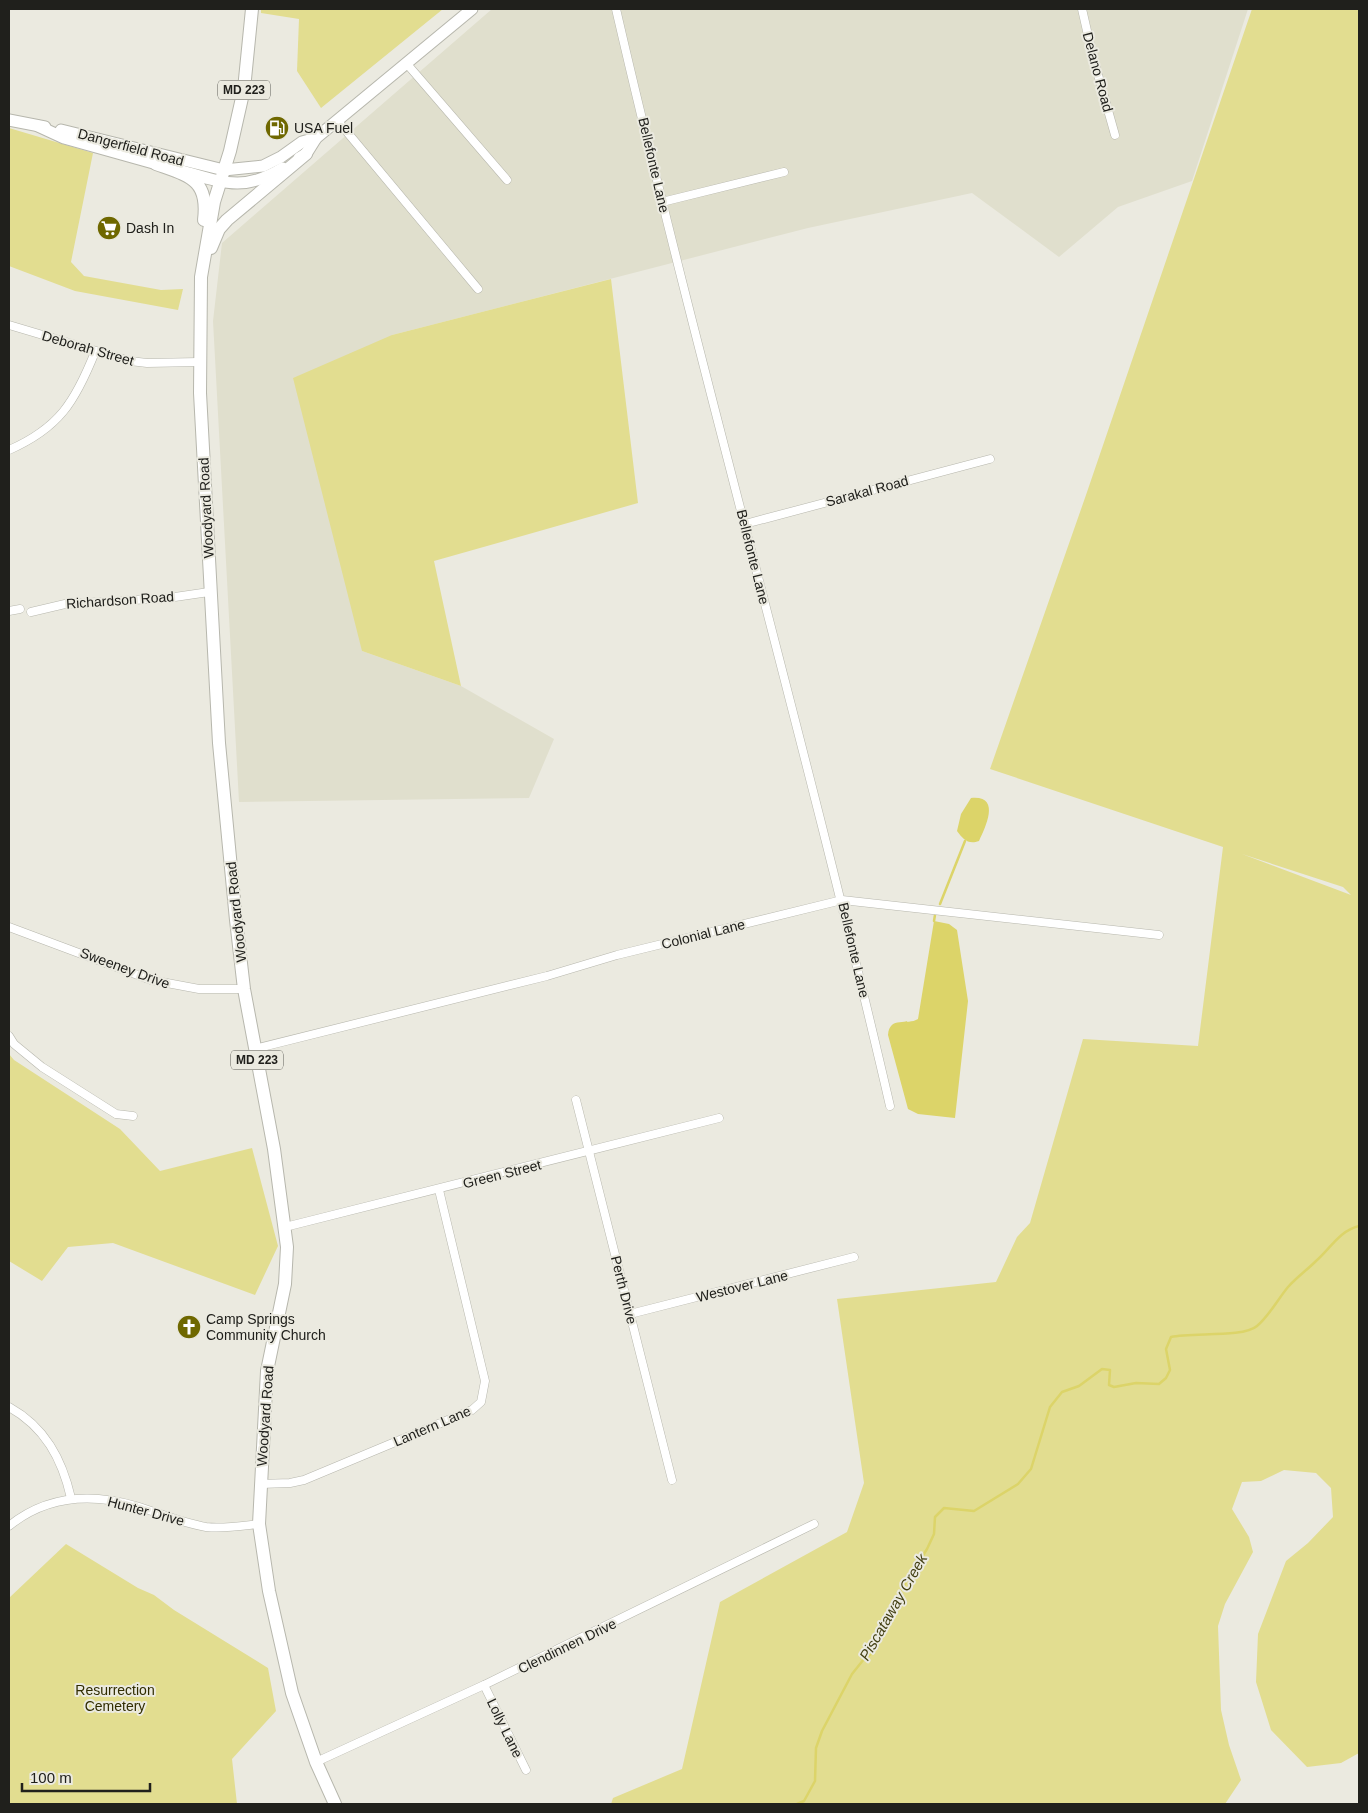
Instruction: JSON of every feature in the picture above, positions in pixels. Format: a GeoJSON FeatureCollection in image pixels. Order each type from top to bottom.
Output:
{"type":"FeatureCollection","features":[{"type":"Feature","properties":{"kind":"main road","name":"Woodyard Road"},"geometry":{"type":"LineString","coordinates":[[252,9],[244,89],[209,227],[203,267],[199,362],[209,592],[219,743],[244,990],[269,1120],[285,1227],[287,1264],[285,1284],[268,1363],[260,1484],[260,1524],[269,1591],[286,1670],[316,1762],[335,1804]]}},
{"type":"Feature","properties":{"kind":"main road"},"geometry":{"type":"LineString","coordinates":[[203,267],[219,229],[227,220],[306,154],[316,138],[472,9]]}},
{"type":"Feature","properties":{"kind":"main road","name":"Dangerfield Road"},"geometry":{"type":"LineString","coordinates":[[9,120],[107,140],[222,175]]}},
{"type":"Feature","properties":{"kind":"main road","name":"Dangerfield Road"},"geometry":{"type":"LineString","coordinates":[[38,126],[64,138],[156,164],[222,175]]}},
{"type":"Feature","properties":{"kind":"main road"},"geometry":{"type":"LineString","coordinates":[[222,175],[263,166],[281,157],[302,142],[316,138]]}},
{"type":"Feature","properties":{"kind":"main road"},"geometry":{"type":"LineString","coordinates":[[222,175],[236,184],[258,181],[306,154]]}},
{"type":"Feature","properties":{"kind":"main road"},"geometry":{"type":"LineString","coordinates":[[156,164],[186,175],[193,180],[202,192],[205,199],[203,267]]}},
{"type":"Feature","properties":{"kind":"street","name":"Bellefonte Lane"},"geometry":{"type":"LineString","coordinates":[[616,9],[662,202],[842,900],[890,1106]]}},
{"type":"Feature","properties":{"kind":"street","name":"Delano Road"},"geometry":{"type":"LineString","coordinates":[[1082,9],[1093,57],[1115,135]]}},
{"type":"Feature","properties":{"kind":"street"},"geometry":{"type":"LineString","coordinates":[[407,64],[507,180]]}},
{"type":"Feature","properties":{"kind":"street"},"geometry":{"type":"LineString","coordinates":[[337,120],[478,289]]}},
{"type":"Feature","properties":{"kind":"street"},"geometry":{"type":"LineString","coordinates":[[662,202],[784,172]]}},
{"type":"Feature","properties":{"kind":"street","name":"Deborah Street"},"geometry":{"type":"LineString","coordinates":[[9,325],[95,352],[141,363],[199,362]]}},
{"type":"Feature","properties":{"kind":"street"},"geometry":{"type":"LineString","coordinates":[[9,450],[31,440],[67,409],[78,392],[95,352]]}},
{"type":"Feature","properties":{"kind":"street","name":"Sarakal Road"},"geometry":{"type":"LineString","coordinates":[[745,524],[990,459]]}},
{"type":"Feature","properties":{"kind":"street","name":"Richardson Road"},"geometry":{"type":"LineString","coordinates":[[31,612],[65,604],[142,600],[209,592]]}},
{"type":"Feature","properties":{"kind":"street"},"geometry":{"type":"LineString","coordinates":[[9,611],[20,609]]}},
{"type":"Feature","properties":{"kind":"street","name":"Colonial Lane"},"geometry":{"type":"LineString","coordinates":[[254,1049],[547,976],[617,955],[842,900],[1159,936]]}},
{"type":"Feature","properties":{"kind":"street","name":"Sweeney Drive"},"geometry":{"type":"LineString","coordinates":[[9,927],[151,980],[200,990],[244,990]]}},
{"type":"Feature","properties":{"kind":"street"},"geometry":{"type":"LineString","coordinates":[[9,1036],[14,1044],[42,1068],[116,1114],[133,1116]]}},
{"type":"Feature","properties":{"kind":"street","name":"Perth Drive"},"geometry":{"type":"LineString","coordinates":[[576,1100],[672,1480]]}},
{"type":"Feature","properties":{"kind":"street","name":"Green Street"},"geometry":{"type":"LineString","coordinates":[[285,1227],[439,1190],[718,1118]]}},
{"type":"Feature","properties":{"kind":"street","name":"Lantern Lane"},"geometry":{"type":"LineString","coordinates":[[260,1484],[290,1483],[304,1480],[472,1410],[481,1402],[485,1381],[439,1190]]}},
{"type":"Feature","properties":{"kind":"street","name":"Westover Lane"},"geometry":{"type":"LineString","coordinates":[[630,1314],[854,1257]]}},
{"type":"Feature","properties":{"kind":"street"},"geometry":{"type":"LineString","coordinates":[[9,1407],[24,1416],[51,1444],[66,1476],[71,1498]]}},
{"type":"Feature","properties":{"kind":"street","name":"Hunter Drive"},"geometry":{"type":"LineString","coordinates":[[9,1526],[38,1508],[71,1498],[116,1501],[205,1526],[231,1528],[260,1524]]}},
{"type":"Feature","properties":{"kind":"street","name":"Clendinnen Drive"},"geometry":{"type":"LineString","coordinates":[[316,1762],[484,1685],[814,1524]]}},
{"type":"Feature","properties":{"kind":"street","name":"Lolly Lane"},"geometry":{"type":"LineString","coordinates":[[484,1685],[526,1770]]}},
{"type":"Feature","properties":{"kind":"shaded area"},"geometry":{"type":"Polygon","coordinates":[[[492,9],[1248,9],[1192,181],[1118,207],[1059,257],[972,193],[808,228],[392,335],[362,651],[461,686],[554,739],[529,798],[239,802],[213,321],[222,243],[492,9]]]}},
{"type":"Feature","properties":{"kind":"shaded area"},"geometry":{"type":"Polygon","coordinates":[[[971,798],[980,798],[986,801],[989,806],[989,813],[979,841],[969,842],[957,831],[961,814],[971,798]]]}},
{"type":"Feature","properties":{"kind":"shaded area"},"geometry":{"type":"Polygon","coordinates":[[[934,921],[949,924],[957,930],[968,1001],[955,1118],[918,1114],[908,1109],[888,1035],[889,1029],[895,1023],[918,1019],[934,921]]]}},
{"type":"Feature","properties":{"kind":"green space"},"geometry":{"type":"Polygon","coordinates":[[[261,9],[443,9],[321,108],[297,71],[299,19],[261,13],[261,9]]]}},
{"type":"Feature","properties":{"kind":"green space"},"geometry":{"type":"Polygon","coordinates":[[[1252,9],[1359,9],[1359,1753],[1341,1763],[1307,1767],[1271,1730],[1256,1682],[1258,1634],[1286,1561],[1308,1543],[1333,1517],[1331,1488],[1316,1473],[1284,1470],[1261,1481],[1242,1482],[1232,1509],[1249,1537],[1253,1552],[1225,1604],[1218,1626],[1221,1710],[1229,1745],[1241,1780],[1225,1804],[611,1804],[613,1798],[682,1769],[720,1602],[847,1532],[864,1483],[837,1299],[996,1282],[1017,1237],[1030,1223],[1083,1039],[1198,1046],[1223,847],[990,769],[1252,9]],[[1242,854],[1351,895],[1343,887],[1242,854]]]}},
{"type":"Feature","properties":{"kind":"green space"},"geometry":{"type":"Polygon","coordinates":[[[9,128],[93,153],[71,262],[84,276],[161,290],[183,289],[178,310],[75,291],[9,266],[9,128]]]}},
{"type":"Feature","properties":{"kind":"green space"},"geometry":{"type":"Polygon","coordinates":[[[611,279],[638,503],[434,561],[461,686],[362,651],[293,378],[392,335],[611,279]]]}},
{"type":"Feature","properties":{"kind":"green space"},"geometry":{"type":"Polygon","coordinates":[[[9,1054],[14,1060],[120,1129],[160,1171],[252,1148],[278,1246],[255,1295],[113,1243],[68,1247],[42,1281],[9,1261],[9,1054]]]}},
{"type":"Feature","properties":{"kind":"green space","name":"Resurrection Cemetery"},"geometry":{"type":"Polygon","coordinates":[[[66,1544],[138,1588],[154,1595],[174,1610],[268,1668],[276,1711],[232,1759],[237,1804],[9,1804],[9,1598],[66,1544]]]}},
{"type":"Feature","properties":{"kind":"waterway"},"geometry":{"type":"LineString","coordinates":[[940,904],[965,841]]}},
{"type":"Feature","properties":{"kind":"waterway"},"geometry":{"type":"LineString","coordinates":[[934,921],[935,915]]}},
{"type":"Feature","properties":{"kind":"waterway","name":"Piscataway Creek"},"geometry":{"type":"LineString","coordinates":[[797,1804],[804,1801],[815,1781],[816,1748],[822,1731],[852,1674],[864,1659],[871,1654],[878,1640],[881,1622],[927,1549],[934,1534],[935,1517],[944,1508],[974,1511],[1018,1484],[1031,1469],[1050,1407],[1062,1392],[1079,1386],[1102,1369],[1110,1370],[1109,1385],[1114,1387],[1136,1383],[1159,1384],[1166,1378],[1170,1370],[1166,1349],[1171,1337],[1241,1332],[1257,1326],[1291,1283],[1341,1236],[1352,1228],[1359,1226]]}},
{"type":"Feature","properties":{"kind":"place","name":"USA Fuel"},"geometry":{"type":"Point","coordinates":[277,128]}},
{"type":"Feature","properties":{"kind":"place","name":"Dash In"},"geometry":{"type":"Point","coordinates":[109,228]}},
{"type":"Feature","properties":{"kind":"place","name":"Camp Springs Community Church"},"geometry":{"type":"Point","coordinates":[189,1327]}}]}
